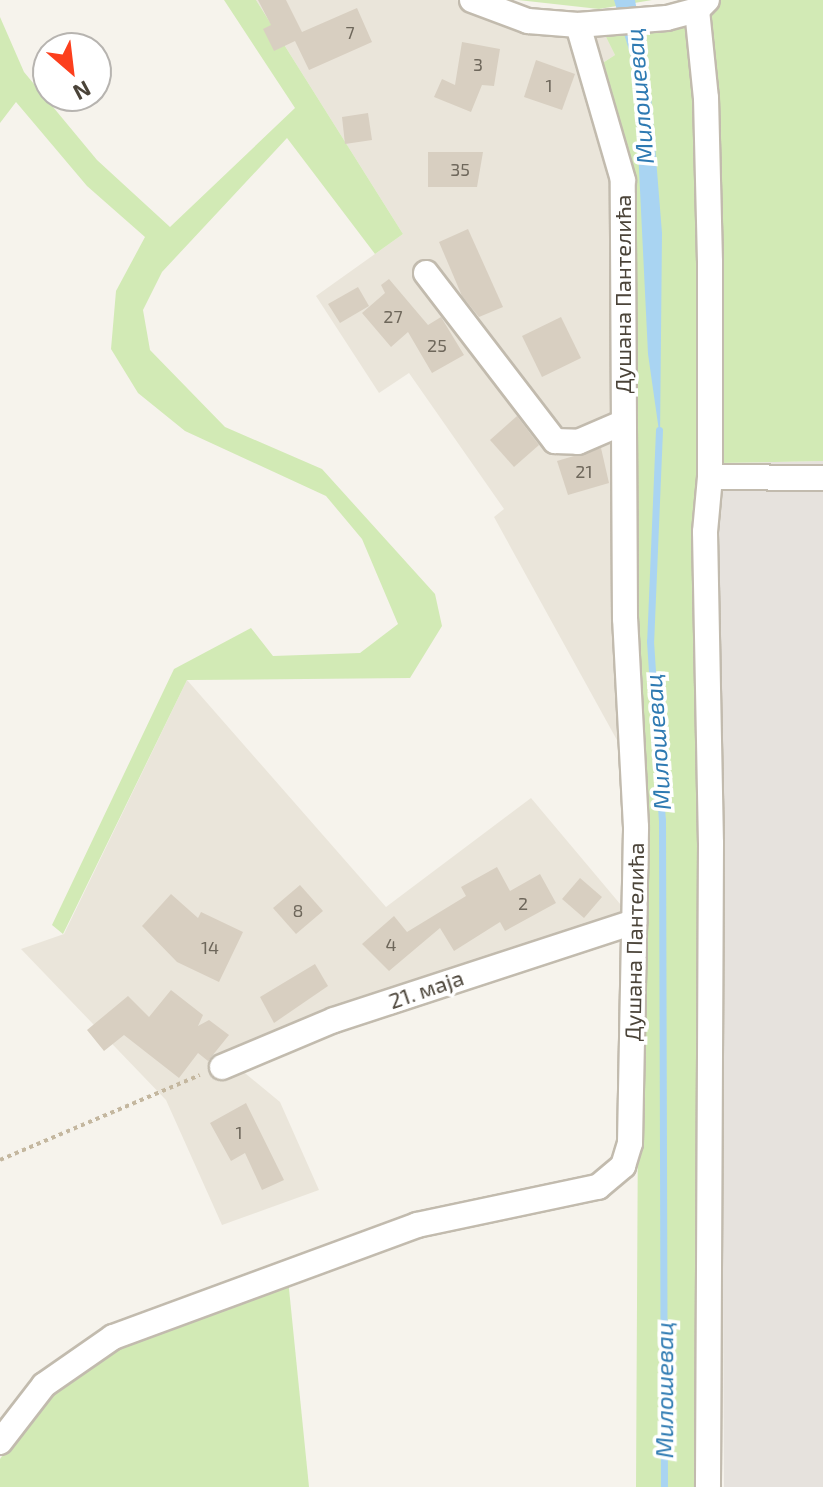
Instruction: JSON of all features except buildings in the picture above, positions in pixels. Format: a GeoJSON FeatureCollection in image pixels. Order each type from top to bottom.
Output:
{"type":"FeatureCollection","features":[{"type":"Feature","properties":{"kind":"street"},"geometry":{"type":"LineString","coordinates":[[472,0],[528,21],[590,24],[667,18],[702,5],[706,98],[710,477],[705,532],[711,843],[708,1487]]}},
{"type":"Feature","properties":{"kind":"street","name":"Душана Пантелића"},"geometry":{"type":"LineString","coordinates":[[0,1442],[44,1385],[74,1359],[113,1337],[402,1230],[598,1187],[611,1180],[623,1166],[630,1143],[636,827],[622,423],[623,180],[590,24]]}},
{"type":"Feature","properties":{"kind":"street"},"geometry":{"type":"LineString","coordinates":[[426,273],[555,441],[578,442],[622,423]]}},
{"type":"Feature","properties":{"kind":"street"},"geometry":{"type":"LineString","coordinates":[[710,477],[823,478]]}},
{"type":"Feature","properties":{"kind":"street","name":"21. маја"},"geometry":{"type":"LineString","coordinates":[[222,1067],[334,1020],[634,922]]}},
{"type":"Feature","properties":{"kind":"path"},"geometry":{"type":"LineString","coordinates":[[0,1160],[222,1067]]}},
{"type":"Feature","properties":{"kind":"shaded area"},"geometry":{"type":"Polygon","coordinates":[[[256,0],[457,0],[476,10],[600,25],[615,55],[598,66],[614,162],[623,751],[494,517],[504,509],[409,373],[379,393],[316,296],[403,234],[256,0]]]}},
{"type":"Feature","properties":{"kind":"shaded area"},"geometry":{"type":"Polygon","coordinates":[[[823,461],[823,1487],[724,1487],[719,463],[823,461]]]}},
{"type":"Feature","properties":{"kind":"shaded area"},"geometry":{"type":"Polygon","coordinates":[[[187,680],[386,907],[531,798],[626,911],[628,941],[586,944],[358,1020],[240,1069],[280,1102],[319,1190],[222,1225],[166,1100],[21,949],[64,934],[187,680]]]}},
{"type":"Feature","properties":{"kind":"green space"},"geometry":{"type":"Polygon","coordinates":[[[224,0],[256,0],[403,234],[375,254],[287,138],[162,272],[143,310],[150,350],[225,427],[322,469],[435,594],[442,626],[410,678],[187,680],[63,934],[52,925],[174,669],[251,628],[273,656],[360,653],[398,624],[362,539],[326,496],[185,431],[138,393],[111,349],[116,291],[145,237],[87,186],[16,102],[0,123],[0,17],[24,72],[32,82],[32,112],[57,112],[97,160],[170,227],[295,108],[224,0]]]}},
{"type":"Feature","properties":{"kind":"green space"},"geometry":{"type":"Polygon","coordinates":[[[518,0],[652,0],[599,9],[518,0]]]}},
{"type":"Feature","properties":{"kind":"green space"},"geometry":{"type":"Polygon","coordinates":[[[710,0],[823,0],[823,461],[719,463],[710,0]]]}},
{"type":"Feature","properties":{"kind":"green space"},"geometry":{"type":"Polygon","coordinates":[[[677,17],[695,40],[705,262],[702,1487],[636,1487],[640,748],[629,272],[598,66],[615,55],[600,25],[677,17]]]}},
{"type":"Feature","properties":{"kind":"green space"},"geometry":{"type":"Polygon","coordinates":[[[288,1279],[309,1487],[0,1487],[0,1459],[33,1410],[106,1344],[288,1279]]]}},
{"type":"Feature","properties":{"kind":"water"},"geometry":{"type":"Polygon","coordinates":[[[614,0],[635,0],[650,83],[662,233],[660,438],[648,354],[634,67],[614,0]]]}},
{"type":"Feature","properties":{"kind":"waterway","name":"Милошевац"},"geometry":{"type":"LineString","coordinates":[[659,430],[650,641],[662,820],[664,1487]]}}]}
